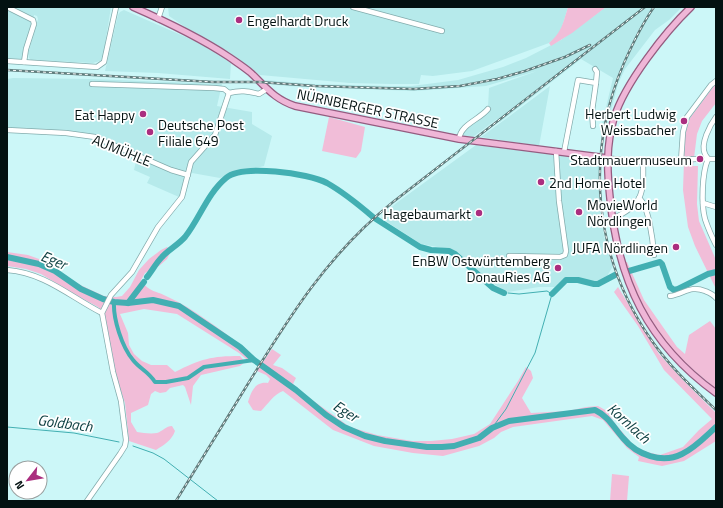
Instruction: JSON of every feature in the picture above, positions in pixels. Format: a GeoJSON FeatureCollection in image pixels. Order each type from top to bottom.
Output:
{"type":"FeatureCollection","features":[{"type":"Feature","properties":{"kind":"main road","name":"NÜRNBERGER STRASSE"},"geometry":{"type":"LineString","coordinates":[[133,7],[198,39],[229,57],[251,73],[280,100],[295,106],[459,139],[607,158]]}},
{"type":"Feature","properties":{"kind":"main road"},"geometry":{"type":"LineString","coordinates":[[691,7],[657,46],[623,96],[614,117],[607,158],[612,219],[622,265],[634,295],[643,314],[663,343],[682,365],[716,393]]}},
{"type":"Feature","properties":{"kind":"street"},"geometry":{"type":"LineString","coordinates":[[7,7],[34,20],[24,62]]}},
{"type":"Feature","properties":{"kind":"street"},"geometry":{"type":"LineString","coordinates":[[7,61],[97,67],[104,62],[116,7]]}},
{"type":"Feature","properties":{"kind":"street"},"geometry":{"type":"LineString","coordinates":[[158,19],[162,7]]}},
{"type":"Feature","properties":{"kind":"street"},"geometry":{"type":"LineString","coordinates":[[353,7],[442,31]]}},
{"type":"Feature","properties":{"kind":"street"},"geometry":{"type":"LineString","coordinates":[[372,12],[374,7]]}},
{"type":"Feature","properties":{"kind":"street"},"geometry":{"type":"LineString","coordinates":[[593,126],[592,111],[597,72],[595,69]]}},
{"type":"Feature","properties":{"kind":"street"},"geometry":{"type":"LineString","coordinates":[[564,152],[578,80],[596,83]]}},
{"type":"Feature","properties":{"kind":"street"},"geometry":{"type":"LineString","coordinates":[[681,161],[683,132],[687,117],[711,85],[716,81]]}},
{"type":"Feature","properties":{"kind":"street"},"geometry":{"type":"LineString","coordinates":[[92,84],[214,88],[224,89],[229,93],[243,91],[259,94],[267,89]]}},
{"type":"Feature","properties":{"kind":"street"},"geometry":{"type":"LineString","coordinates":[[87,501],[125,446],[126,440],[121,401],[113,372],[103,311],[111,295],[132,272],[158,227],[182,197],[188,175],[188,168],[196,154],[215,135],[229,93]]}},
{"type":"Feature","properties":{"kind":"street"},"geometry":{"type":"LineString","coordinates":[[459,139],[464,128],[488,109]]}},
{"type":"Feature","properties":{"kind":"street"},"geometry":{"type":"LineString","coordinates":[[716,117],[707,131],[704,148],[707,159],[704,169],[705,220],[716,245]]}},
{"type":"Feature","properties":{"kind":"street","name":"AUMÜHLE"},"geometry":{"type":"LineString","coordinates":[[7,130],[66,132],[95,137],[171,170],[188,175]]}},
{"type":"Feature","properties":{"kind":"street"},"geometry":{"type":"LineString","coordinates":[[509,256],[560,257],[565,255],[566,251],[558,187],[556,151]]}},
{"type":"Feature","properties":{"kind":"street","name":"NÜRNBERGER STRASSE"},"geometry":{"type":"LineString","coordinates":[[607,158],[643,162],[696,159]]}},
{"type":"Feature","properties":{"kind":"street"},"geometry":{"type":"LineString","coordinates":[[707,159],[716,159]]}},
{"type":"Feature","properties":{"kind":"street"},"geometry":{"type":"LineString","coordinates":[[612,219],[632,208],[639,198],[641,191],[643,162]]}},
{"type":"Feature","properties":{"kind":"street"},"geometry":{"type":"LineString","coordinates":[[639,198],[643,201],[646,211],[652,235],[654,255]]}},
{"type":"Feature","properties":{"kind":"street"},"geometry":{"type":"LineString","coordinates":[[704,203],[716,207]]}},
{"type":"Feature","properties":{"kind":"street"},"geometry":{"type":"LineString","coordinates":[[7,270],[22,271],[40,277],[103,311]]}},
{"type":"Feature","properties":{"kind":"street"},"geometry":{"type":"LineString","coordinates":[[670,296],[696,288],[712,293],[716,298]]}},
{"type":"Feature","properties":{"kind":"shaded area"},"geometry":{"type":"Polygon","coordinates":[[[7,7],[111,7],[103,57],[100,61],[93,63],[31,60],[28,54],[38,19],[37,16],[34,15],[34,17],[22,12],[33,17],[23,57],[22,59],[7,58],[7,7]]]}},
{"type":"Feature","properties":{"kind":"shaded area"},"geometry":{"type":"Polygon","coordinates":[[[168,7],[568,7],[561,30],[549,43],[472,71],[433,76],[421,75],[419,84],[391,84],[350,83],[260,75],[229,52],[188,29],[169,16],[168,7]]]}},
{"type":"Feature","properties":{"kind":"shaded area"},"geometry":{"type":"Polygon","coordinates":[[[568,7],[606,7],[572,33],[551,46],[549,43],[557,35],[568,7]]]}},
{"type":"Feature","properties":{"kind":"shaded area"},"geometry":{"type":"Polygon","coordinates":[[[606,7],[682,7],[669,20],[655,30],[625,69],[618,84],[605,133],[600,132],[613,78],[581,59],[500,122],[497,119],[473,137],[462,135],[464,130],[490,111],[488,107],[489,88],[537,71],[486,86],[414,91],[286,86],[269,84],[264,80],[314,84],[412,86],[458,80],[503,67],[526,58],[561,40],[606,7]]]}},
{"type":"Feature","properties":{"kind":"shaded area"},"geometry":{"type":"Polygon","coordinates":[[[124,10],[197,42],[231,63],[230,79],[158,73],[105,71],[118,15],[124,10]]]}},
{"type":"Feature","properties":{"kind":"shaded area"},"geometry":{"type":"Polygon","coordinates":[[[7,79],[91,79],[222,84],[217,106],[252,112],[252,124],[272,136],[264,166],[231,173],[220,178],[192,173],[179,197],[147,183],[150,177],[134,170],[136,161],[79,133],[7,129],[7,79]]]}},
{"type":"Feature","properties":{"kind":"shaded area"},"geometry":{"type":"Polygon","coordinates":[[[716,83],[716,103],[702,121],[697,134],[693,166],[698,166],[697,204],[699,221],[716,260],[716,289],[695,246],[688,227],[683,190],[685,133],[690,118],[716,83]]]}},
{"type":"Feature","properties":{"kind":"shaded area"},"geometry":{"type":"Polygon","coordinates":[[[550,86],[539,146],[481,137],[515,112],[550,86]]]}},
{"type":"Feature","properties":{"kind":"shaded area"},"geometry":{"type":"Polygon","coordinates":[[[329,117],[365,127],[361,151],[356,158],[322,151],[329,117]]]}},
{"type":"Feature","properties":{"kind":"shaded area"},"geometry":{"type":"Polygon","coordinates":[[[476,145],[599,160],[601,220],[605,241],[613,266],[606,278],[592,283],[563,279],[555,287],[539,287],[508,292],[485,279],[454,250],[421,244],[381,218],[395,204],[476,145]]]}},
{"type":"Feature","properties":{"kind":"shaded area"},"geometry":{"type":"Polygon","coordinates":[[[167,247],[171,251],[167,259],[159,266],[145,273],[141,280],[144,284],[149,289],[177,301],[197,313],[245,348],[247,352],[255,358],[251,363],[239,353],[177,314],[144,309],[120,314],[128,333],[129,345],[134,354],[142,361],[151,365],[167,365],[175,372],[206,359],[240,356],[245,362],[240,366],[201,375],[193,386],[191,405],[183,385],[170,388],[166,392],[160,393],[155,391],[151,394],[148,405],[131,413],[131,422],[137,432],[157,433],[172,426],[175,431],[170,440],[156,450],[129,441],[125,403],[113,367],[104,313],[98,307],[41,274],[26,269],[7,266],[7,252],[28,255],[53,264],[53,266],[76,283],[104,296],[116,297],[122,296],[130,287],[139,270],[149,259],[167,247]]]}},
{"type":"Feature","properties":{"kind":"shaded area"},"geometry":{"type":"Polygon","coordinates":[[[627,262],[644,300],[677,347],[685,354],[689,335],[710,321],[716,329],[716,389],[674,352],[659,335],[637,295],[623,263],[627,262]]]}},
{"type":"Feature","properties":{"kind":"shaded area"},"geometry":{"type":"Polygon","coordinates":[[[618,287],[659,354],[716,413],[716,441],[684,461],[662,466],[638,461],[639,457],[627,448],[603,420],[592,416],[513,427],[501,432],[494,438],[479,446],[443,456],[413,453],[374,446],[333,430],[283,391],[274,397],[261,411],[253,410],[248,402],[254,388],[257,385],[268,383],[270,379],[266,375],[257,371],[272,349],[281,355],[273,365],[282,368],[296,378],[293,384],[308,397],[350,427],[377,435],[412,441],[452,439],[474,434],[490,424],[526,367],[531,371],[533,378],[522,398],[531,413],[568,411],[598,406],[607,411],[634,446],[647,452],[660,455],[683,447],[712,419],[664,370],[638,326],[614,292],[618,287]]]}},
{"type":"Feature","properties":{"kind":"shaded area"},"geometry":{"type":"Polygon","coordinates":[[[612,474],[629,476],[627,501],[610,501],[612,474]]]}},
{"type":"Feature","properties":{"kind":"waterway"},"geometry":{"type":"LineString","coordinates":[[147,277],[162,257],[185,237],[219,184],[234,174],[246,171],[260,171],[291,173],[318,179],[339,190],[373,217]]}},
{"type":"Feature","properties":{"kind":"waterway"},"geometry":{"type":"LineString","coordinates":[[376,219],[420,247],[431,250],[449,251],[455,254],[493,288],[504,293]]}},
{"type":"Feature","properties":{"kind":"waterway","name":"Eger"},"geometry":{"type":"LineString","coordinates":[[7,257],[39,264],[55,271],[81,289],[103,299],[114,302],[128,303],[153,300],[179,306],[240,347],[254,360],[344,427],[365,436],[385,441],[427,447],[454,446],[479,438],[492,428],[509,421],[595,410],[607,419],[623,438],[635,449],[650,456],[666,458],[674,457],[691,449],[716,427]]}},
{"type":"Feature","properties":{"kind":"waterway","name":"Eger"},"geometry":{"type":"LineString","coordinates":[[629,271],[660,262],[670,287],[674,290],[708,274],[716,272]]}},
{"type":"Feature","properties":{"kind":"waterway","name":"Eger"},"geometry":{"type":"LineString","coordinates":[[552,294],[566,280],[578,280],[598,284],[615,275]]}},
{"type":"Feature","properties":{"kind":"waterway"},"geometry":{"type":"LineString","coordinates":[[128,303],[144,282]]}},
{"type":"Feature","properties":{"kind":"waterway","name":"Eger"},"geometry":{"type":"LineString","coordinates":[[492,428],[506,409],[535,353],[552,294],[547,291],[519,294],[508,293]]}},
{"type":"Feature","properties":{"kind":"waterway"},"geometry":{"type":"LineString","coordinates":[[114,302],[115,316],[125,348],[136,363],[150,375],[155,382],[166,382],[188,378],[204,367],[254,360]]}},
{"type":"Feature","properties":{"kind":"waterway","name":"Goldbach"},"geometry":{"type":"LineString","coordinates":[[7,427],[74,433],[119,442]]}},
{"type":"Feature","properties":{"kind":"waterway","name":"Goldbach"},"geometry":{"type":"LineString","coordinates":[[133,446],[153,453],[164,459],[218,501]]}},
{"type":"Feature","properties":{"kind":"railway"},"geometry":{"type":"LineString","coordinates":[[176,501],[294,311],[329,265],[349,243],[393,202],[645,7]]}},
{"type":"Feature","properties":{"kind":"railway"},"geometry":{"type":"LineString","coordinates":[[654,7],[631,48],[611,98],[603,134],[600,170],[601,206],[607,241],[618,276],[633,309],[652,341],[666,360],[716,410]]}},
{"type":"Feature","properties":{"kind":"railway"},"geometry":{"type":"LineString","coordinates":[[7,70],[213,82],[260,82],[315,86],[414,89],[460,86],[497,79],[565,57],[590,45]]}},
{"type":"Feature","properties":{"kind":"place","name":"Engelhardt Druck"},"geometry":{"type":"Point","coordinates":[239,20]}},
{"type":"Feature","properties":{"kind":"place","name":"Eat Happy"},"geometry":{"type":"Point","coordinates":[143,114]}},
{"type":"Feature","properties":{"kind":"place","name":"Herbert Ludwig Weissbacher"},"geometry":{"type":"Point","coordinates":[684,121]}},
{"type":"Feature","properties":{"kind":"place","name":"Deutsche Post Filiale 649"},"geometry":{"type":"Point","coordinates":[150,132]}},
{"type":"Feature","properties":{"kind":"place","name":"Stadtmauermuseum"},"geometry":{"type":"Point","coordinates":[700,159]}},
{"type":"Feature","properties":{"kind":"place","name":"2nd Home Hotel"},"geometry":{"type":"Point","coordinates":[541,182]}},
{"type":"Feature","properties":{"kind":"place","name":"MovieWorld Nördlingen"},"geometry":{"type":"Point","coordinates":[579,212]}},
{"type":"Feature","properties":{"kind":"place","name":"Hagebaumarkt"},"geometry":{"type":"Point","coordinates":[479,213]}},
{"type":"Feature","properties":{"kind":"place","name":"JUFA Nördlingen"},"geometry":{"type":"Point","coordinates":[676,247]}},
{"type":"Feature","properties":{"kind":"place","name":"EnBW Ostwürttemberg DonauRies AG"},"geometry":{"type":"Point","coordinates":[558,268]}},
{"type":"Feature","properties":{"kind":"water label","name":"Kornlach"},"geometry":{"type":"Point","coordinates":[629,423]}}]}
